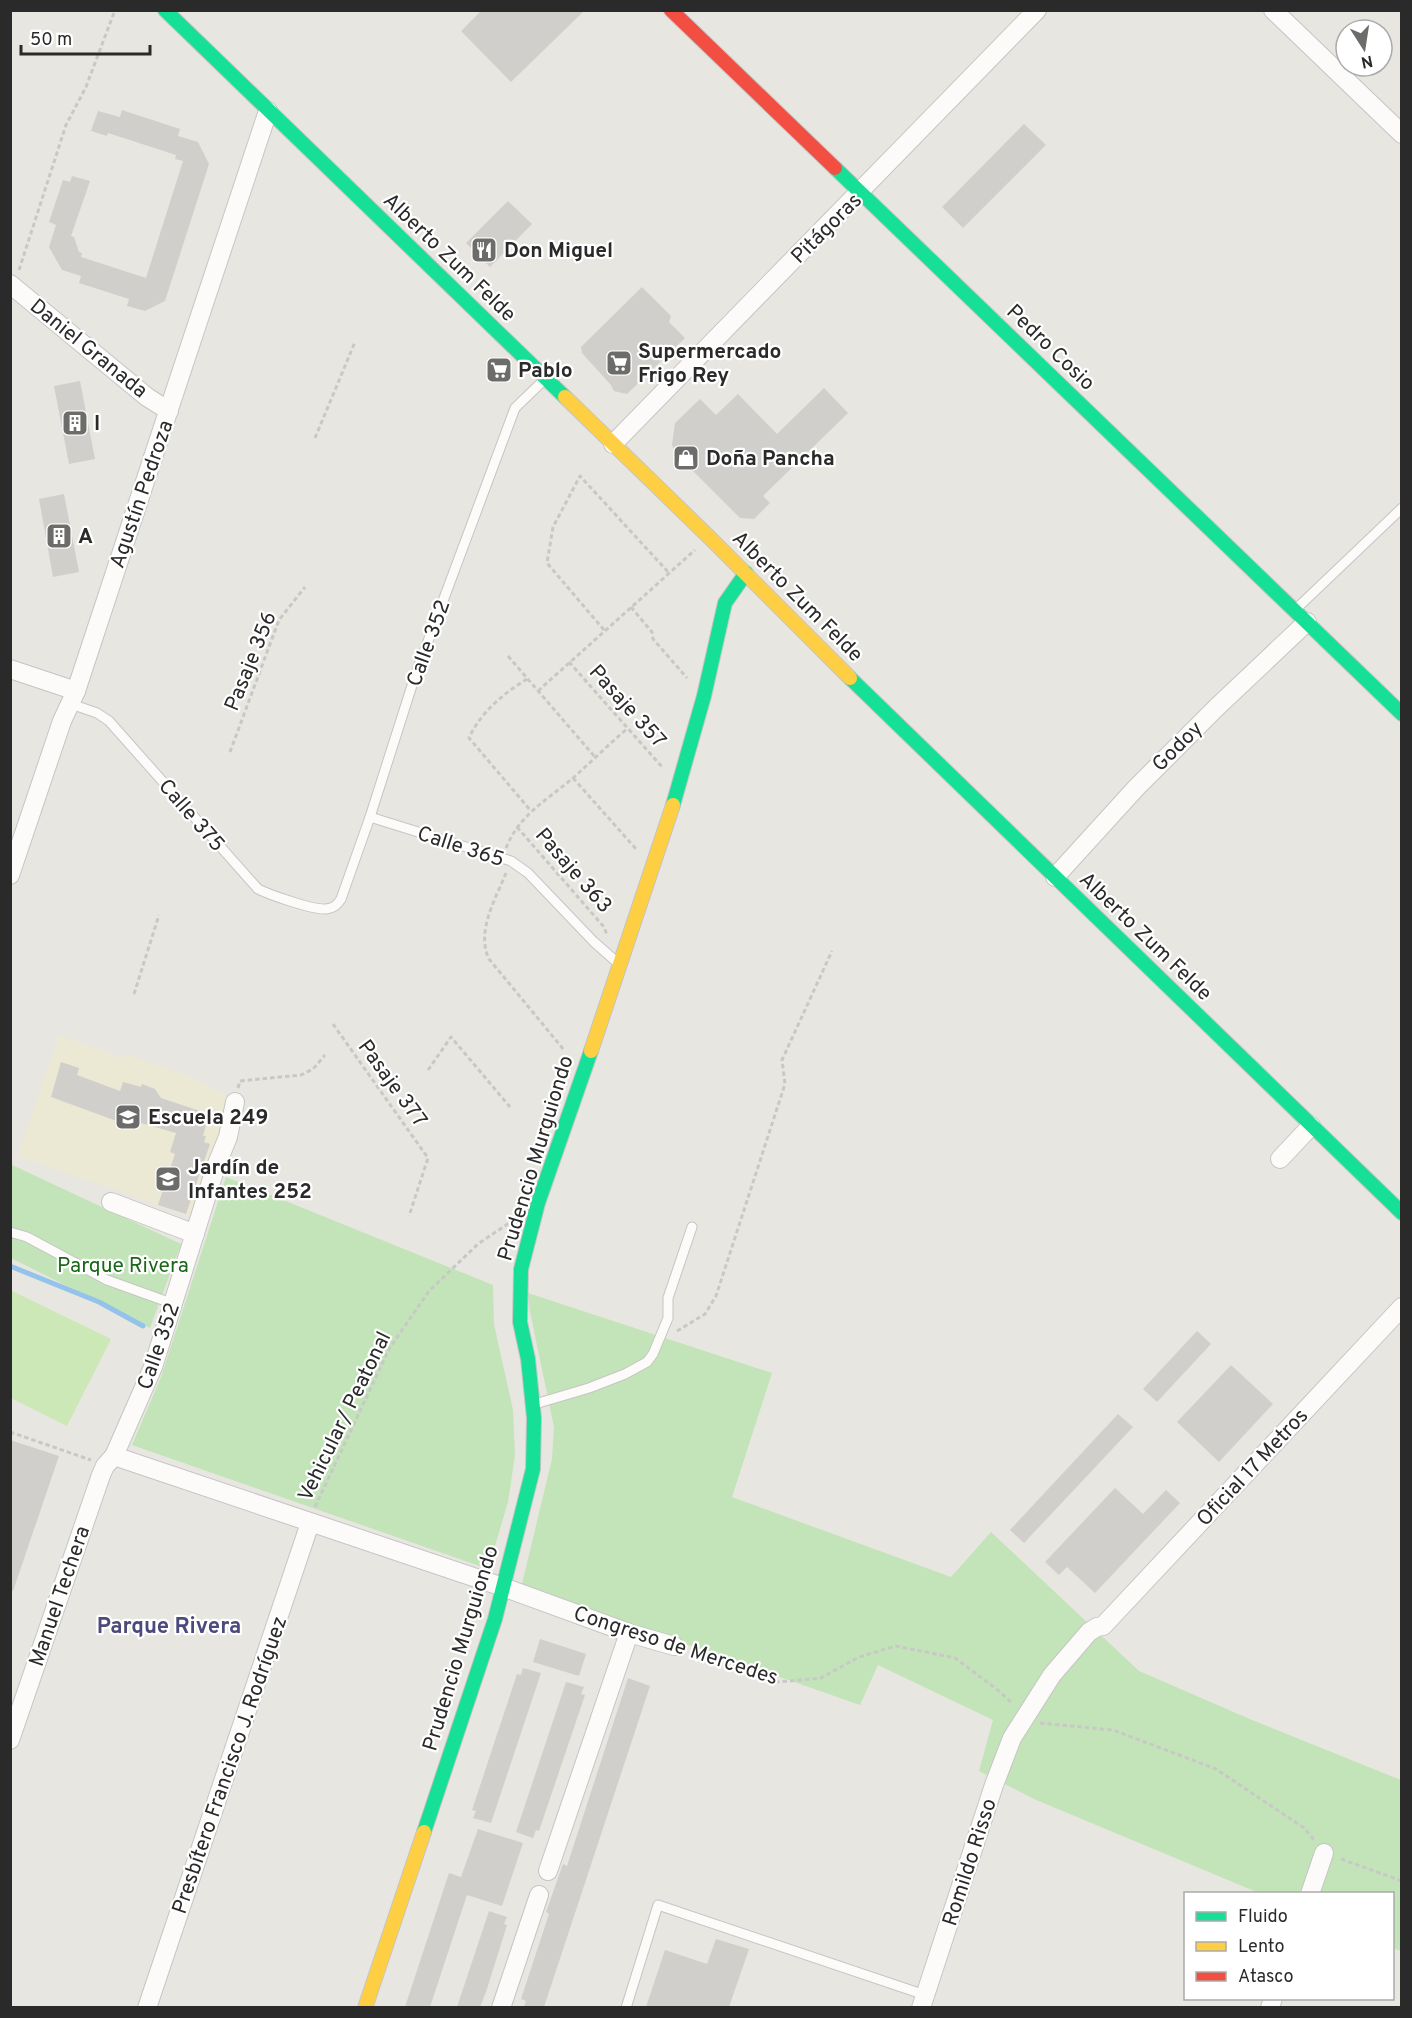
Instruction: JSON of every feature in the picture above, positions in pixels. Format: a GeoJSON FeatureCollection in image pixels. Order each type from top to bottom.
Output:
{"type":"FeatureCollection","features":[{"type":"Feature","properties":{"kind":"street","name":"Alberto Zum Felde"},"geometry":{"type":"LineString","coordinates":[[165,10],[1401,1213]]}},
{"type":"Feature","properties":{"kind":"street","name":"Pedro Cosio"},"geometry":{"type":"LineString","coordinates":[[671,10],[1401,714]]}},
{"type":"Feature","properties":{"kind":"street","name":"Pitágoras"},"geometry":{"type":"LineString","coordinates":[[613,444],[1037,10]]}},
{"type":"Feature","properties":{"kind":"street"},"geometry":{"type":"LineString","coordinates":[[1273,10],[1401,134]]}},
{"type":"Feature","properties":{"kind":"street","name":"Agustín Pedroza"},"geometry":{"type":"LineString","coordinates":[[10,875],[62,721],[73,698],[268,111]]}},
{"type":"Feature","properties":{"kind":"street","name":"Daniel Granada"},"geometry":{"type":"LineString","coordinates":[[12,285],[147,397],[169,411]]}},
{"type":"Feature","properties":{"kind":"street","name":"Prudencio Murguiondo"},"geometry":{"type":"LineString","coordinates":[[365,2007],[495,1619],[533,1469],[533,1405],[528,1359],[520,1322],[521,1269],[538,1203],[680,784],[704,696],[725,603],[746,573]]}},
{"type":"Feature","properties":{"kind":"street","name":"Godoy"},"geometry":{"type":"LineString","coordinates":[[1055,877],[1136,788],[1217,707],[1300,617]]}},
{"type":"Feature","properties":{"kind":"street"},"geometry":{"type":"LineString","coordinates":[[10,669],[73,698]]}},
{"type":"Feature","properties":{"kind":"street","name":"Calle 352"},"geometry":{"type":"LineString","coordinates":[[114,1456],[153,1367],[216,1166],[228,1137],[235,1101]]}},
{"type":"Feature","properties":{"kind":"street"},"geometry":{"type":"LineString","coordinates":[[1280,1159],[1311,1126]]}},
{"type":"Feature","properties":{"kind":"street"},"geometry":{"type":"LineString","coordinates":[[111,1202],[195,1234]]}},
{"type":"Feature","properties":{"kind":"street","name":"Oficial 17 Metros"},"geometry":{"type":"LineString","coordinates":[[1024,1721],[1052,1675],[1089,1632],[1103,1626],[1401,1307]]}},
{"type":"Feature","properties":{"kind":"street","name":"Congreso de Mercedes"},"geometry":{"type":"LineString","coordinates":[[114,1456],[503,1587],[629,1633],[674,1646]]}},
{"type":"Feature","properties":{"kind":"street","name":"Manuel Techera"},"geometry":{"type":"LineString","coordinates":[[12,1731],[101,1474],[114,1456]]}},
{"type":"Feature","properties":{"kind":"street","name":"Presbítero Francisco J. Rodríguez"},"geometry":{"type":"LineString","coordinates":[[147,2007],[310,1523]]}},
{"type":"Feature","properties":{"kind":"street"},"geometry":{"type":"LineString","coordinates":[[548,1871],[629,1633]]}},
{"type":"Feature","properties":{"kind":"street","name":"Romildo Risso"},"geometry":{"type":"LineString","coordinates":[[923,2001],[994,1785],[1012,1738],[1024,1721]]}},
{"type":"Feature","properties":{"kind":"street"},"geometry":{"type":"LineString","coordinates":[[1310,1892],[1324,1853]]}},
{"type":"Feature","properties":{"kind":"street"},"geometry":{"type":"LineString","coordinates":[[501,2007],[539,1895]]}},
{"type":"Feature","properties":{"kind":"lane","name":"Calle 352"},"geometry":{"type":"LineString","coordinates":[[323,910],[335,906],[341,899],[415,676],[515,408],[545,379]]}},
{"type":"Feature","properties":{"kind":"lane"},"geometry":{"type":"LineString","coordinates":[[1300,617],[1401,508]]}},
{"type":"Feature","properties":{"kind":"lane","name":"Calle 375"},"geometry":{"type":"LineString","coordinates":[[73,698],[109,721],[258,889],[269,895],[323,910]]}},
{"type":"Feature","properties":{"kind":"lane","name":"Calle 365"},"geometry":{"type":"LineString","coordinates":[[370,817],[506,859],[528,873],[594,942],[620,965]]}},
{"type":"Feature","properties":{"kind":"lane"},"geometry":{"type":"LineString","coordinates":[[533,1405],[589,1388],[647,1362],[653,1354],[668,1318],[668,1298],[692,1227]]}},
{"type":"Feature","properties":{"kind":"lane"},"geometry":{"type":"LineString","coordinates":[[10,1232],[27,1237],[107,1280],[174,1304]]}},
{"type":"Feature","properties":{"kind":"lane"},"geometry":{"type":"LineString","coordinates":[[626,2007],[658,1905],[923,2001]]}},
{"type":"Feature","properties":{"kind":"path"},"geometry":{"type":"LineString","coordinates":[[12,285],[66,125],[86,87],[115,10]]}},
{"type":"Feature","properties":{"kind":"path"},"geometry":{"type":"LineString","coordinates":[[315,438],[355,342]]}},
{"type":"Feature","properties":{"kind":"path"},"geometry":{"type":"LineString","coordinates":[[604,630],[547,563],[553,527],[580,476],[669,573]]}},
{"type":"Feature","properties":{"kind":"path"},"geometry":{"type":"LineString","coordinates":[[538,690],[692,553]]}},
{"type":"Feature","properties":{"kind":"path","name":"Pasaje 356"},"geometry":{"type":"LineString","coordinates":[[230,752],[279,620],[305,586]]}},
{"type":"Feature","properties":{"kind":"path"},"geometry":{"type":"LineString","coordinates":[[631,607],[652,632],[653,639],[692,684]]}},
{"type":"Feature","properties":{"kind":"path"},"geometry":{"type":"LineString","coordinates":[[508,656],[594,757]]}},
{"type":"Feature","properties":{"kind":"path","name":"Pasaje 357"},"geometry":{"type":"LineString","coordinates":[[569,662],[665,770]]}},
{"type":"Feature","properties":{"kind":"path","name":"Pasaje 363"},"geometry":{"type":"LineString","coordinates":[[527,679],[510,689],[484,714],[469,738],[531,811]]}},
{"type":"Feature","properties":{"kind":"path"},"geometry":{"type":"LineString","coordinates":[[564,1050],[489,959],[484,948],[484,940],[517,827],[531,811],[573,778],[628,728]]}},
{"type":"Feature","properties":{"kind":"path"},"geometry":{"type":"LineString","coordinates":[[573,778],[636,850],[642,853]]}},
{"type":"Feature","properties":{"kind":"path","name":"Pasaje 363"},"geometry":{"type":"LineString","coordinates":[[517,827],[604,927],[606,934]]}},
{"type":"Feature","properties":{"kind":"path"},"geometry":{"type":"LineString","coordinates":[[134,994],[159,915]]}},
{"type":"Feature","properties":{"kind":"path"},"geometry":{"type":"LineString","coordinates":[[662,1332],[671,1334],[705,1314],[716,1296],[785,1084],[782,1060],[832,951]]}},
{"type":"Feature","properties":{"kind":"path","name":"Pasaje 377"},"geometry":{"type":"LineString","coordinates":[[333,1024],[428,1158],[409,1216]]}},
{"type":"Feature","properties":{"kind":"path"},"geometry":{"type":"LineString","coordinates":[[428,1070],[451,1037],[510,1107]]}},
{"type":"Feature","properties":{"kind":"path"},"geometry":{"type":"LineString","coordinates":[[235,1101],[240,1081],[301,1075],[313,1069],[325,1055]]}},
{"type":"Feature","properties":{"kind":"path","name":"Vehicular/ Peatonal"},"geometry":{"type":"LineString","coordinates":[[310,1523],[389,1349],[429,1291],[478,1244],[513,1221]]}},
{"type":"Feature","properties":{"kind":"path"},"geometry":{"type":"LineString","coordinates":[[10,1432],[85,1458]]}},
{"type":"Feature","properties":{"kind":"path","name":"Congreso de Mercedes"},"geometry":{"type":"LineString","coordinates":[[674,1646],[778,1682],[821,1678],[859,1657],[896,1646],[955,1658],[1011,1701],[1024,1721]]}},
{"type":"Feature","properties":{"kind":"path"},"geometry":{"type":"LineString","coordinates":[[1024,1721],[1113,1730],[1216,1768],[1304,1828],[1324,1853],[1401,1881]]}},
{"type":"Feature","properties":{"kind":"shaded area","name":"Escuela 249"},"geometry":{"type":"Polygon","coordinates":[[[59,1035],[124,1058],[126,1054],[188,1076],[232,1099],[192,1217],[18,1156],[59,1035]]]}},
{"type":"Feature","properties":{"kind":"green space","name":"Parque Rivera"},"geometry":{"type":"Polygon","coordinates":[[[10,1164],[181,1244],[150,1328],[11,1258],[10,1164]]]}},
{"type":"Feature","properties":{"kind":"green space"},"geometry":{"type":"Polygon","coordinates":[[[226,1177],[493,1285],[494,1324],[513,1410],[515,1455],[508,1502],[488,1569],[132,1445],[161,1377],[226,1177]]]}},
{"type":"Feature","properties":{"kind":"green space"},"geometry":{"type":"Polygon","coordinates":[[[10,1290],[111,1339],[67,1426],[11,1398],[10,1290]]]}},
{"type":"Feature","properties":{"kind":"green space"},"geometry":{"type":"Polygon","coordinates":[[[528,1293],[772,1373],[732,1497],[951,1577],[991,1532],[1139,1671],[1252,1720],[1401,1780],[1401,1951],[1394,1948],[1394,1892],[1257,1892],[1034,1799],[979,1771],[993,1720],[878,1665],[860,1705],[525,1588],[522,1584],[552,1459],[554,1427],[528,1293]]]}},
{"type":"Feature","properties":{"kind":"building"},"geometry":{"type":"Polygon","coordinates":[[[482,10],[585,10],[511,82],[461,31],[482,10]]]}},
{"type":"Feature","properties":{"kind":"building"},"geometry":{"type":"Polygon","coordinates":[[[122,110],[180,129],[178,136],[198,142],[209,164],[165,301],[145,311],[127,306],[129,299],[79,283],[81,276],[62,270],[49,247],[56,225],[49,222],[63,180],[70,182],[72,176],[90,181],[71,236],[74,237],[79,252],[82,253],[81,257],[146,278],[183,161],[175,159],[176,155],[108,133],[107,136],[91,131],[98,111],[120,117],[122,110]]]}},
{"type":"Feature","properties":{"kind":"building"},"geometry":{"type":"Polygon","coordinates":[[[1024,124],[1046,145],[963,228],[942,207],[1024,124]]]}},
{"type":"Feature","properties":{"kind":"building"},"geometry":{"type":"Polygon","coordinates":[[[508,201],[532,224],[490,267],[466,243],[508,201]]]}},
{"type":"Feature","properties":{"kind":"building"},"geometry":{"type":"Polygon","coordinates":[[[642,287],[671,316],[669,322],[685,338],[627,394],[614,391],[582,353],[581,347],[642,287]]]}},
{"type":"Feature","properties":{"kind":"building","name":"I"},"geometry":{"type":"Polygon","coordinates":[[[80,381],[95,459],[69,464],[54,386],[80,381]]]}},
{"type":"Feature","properties":{"kind":"building"},"geometry":{"type":"Polygon","coordinates":[[[824,388],[848,413],[763,496],[770,503],[754,519],[740,518],[677,455],[672,445],[675,423],[700,399],[716,415],[738,394],[777,434],[824,388]]]}},
{"type":"Feature","properties":{"kind":"building","name":"A"},"geometry":{"type":"Polygon","coordinates":[[[64,494],[79,572],[53,577],[39,499],[64,494]]]}},
{"type":"Feature","properties":{"kind":"building"},"geometry":{"type":"Polygon","coordinates":[[[61,1062],[79,1068],[77,1075],[120,1091],[123,1082],[141,1087],[142,1084],[155,1089],[161,1098],[209,1114],[203,1136],[206,1136],[204,1142],[210,1144],[186,1214],[158,1205],[175,1154],[170,1152],[176,1133],[130,1120],[129,1123],[122,1123],[51,1097],[61,1062]]]}},
{"type":"Feature","properties":{"kind":"building"},"geometry":{"type":"Polygon","coordinates":[[[1197,1331],[1211,1344],[1157,1402],[1143,1389],[1197,1331]]]}},
{"type":"Feature","properties":{"kind":"building"},"geometry":{"type":"Polygon","coordinates":[[[1231,1365],[1273,1404],[1219,1462],[1177,1422],[1231,1365]]]}},
{"type":"Feature","properties":{"kind":"building"},"geometry":{"type":"Polygon","coordinates":[[[1118,1414],[1133,1427],[1024,1543],[1010,1530],[1118,1414]]]}},
{"type":"Feature","properties":{"kind":"building"},"geometry":{"type":"Polygon","coordinates":[[[10,1440],[59,1456],[13,1591],[10,1591],[10,1440]]]}},
{"type":"Feature","properties":{"kind":"building"},"geometry":{"type":"Polygon","coordinates":[[[1115,1488],[1143,1514],[1166,1490],[1180,1503],[1095,1593],[1067,1567],[1059,1575],[1045,1562],[1115,1488]]]}},
{"type":"Feature","properties":{"kind":"building"},"geometry":{"type":"Polygon","coordinates":[[[540,1639],[586,1654],[579,1676],[533,1662],[540,1639]]]}},
{"type":"Feature","properties":{"kind":"building"},"geometry":{"type":"Polygon","coordinates":[[[523,1668],[541,1673],[491,1823],[473,1818],[476,1811],[472,1810],[517,1674],[521,1675],[523,1668]]]}},
{"type":"Feature","properties":{"kind":"building"},"geometry":{"type":"Polygon","coordinates":[[[628,1678],[650,1686],[544,2007],[524,2007],[526,2001],[521,1999],[549,1914],[546,1912],[563,1864],[567,1866],[628,1678]]]}},
{"type":"Feature","properties":{"kind":"building"},"geometry":{"type":"Polygon","coordinates":[[[566,1682],[584,1687],[581,1694],[585,1695],[539,1831],[536,1830],[533,1838],[516,1832],[566,1682]]]}},
{"type":"Feature","properties":{"kind":"building"},"geometry":{"type":"Polygon","coordinates":[[[478,1829],[523,1843],[502,1906],[467,1895],[430,2007],[405,2007],[449,1873],[461,1877],[478,1829]]]}},
{"type":"Feature","properties":{"kind":"building"},"geometry":{"type":"Polygon","coordinates":[[[489,1911],[507,1917],[504,1924],[507,1925],[486,1992],[480,2007],[457,2007],[489,1911]]]}},
{"type":"Feature","properties":{"kind":"building"},"geometry":{"type":"Polygon","coordinates":[[[716,1939],[749,1949],[729,2007],[646,2007],[665,1950],[707,1964],[716,1939]]]}},
{"type":"Feature","properties":{"kind":"waterway"},"geometry":{"type":"LineString","coordinates":[[10,1266],[99,1302],[143,1326]]}},
{"type":"Feature","properties":{"kind":"traffic: fast"},"geometry":{"type":"LineString","coordinates":[[165,10],[565,397]]}},
{"type":"Feature","properties":{"kind":"traffic: fast"},"geometry":{"type":"LineString","coordinates":[[835,168],[1402,714]]}},
{"type":"Feature","properties":{"kind":"traffic: fast"},"geometry":{"type":"LineString","coordinates":[[673,805],[704,696],[725,603],[746,573]]}},
{"type":"Feature","properties":{"kind":"traffic: fast"},"geometry":{"type":"LineString","coordinates":[[850,678],[1402,1213]]}},
{"type":"Feature","properties":{"kind":"traffic: fast"},"geometry":{"type":"LineString","coordinates":[[424,1832],[495,1619],[533,1469],[534,1418],[528,1359],[520,1322],[521,1269],[538,1203],[591,1051]]}},
{"type":"Feature","properties":{"kind":"traffic: slow"},"geometry":{"type":"LineString","coordinates":[[565,397],[850,678]]}},
{"type":"Feature","properties":{"kind":"traffic: slow"},"geometry":{"type":"LineString","coordinates":[[591,1051],[673,805]]}},
{"type":"Feature","properties":{"kind":"traffic: slow"},"geometry":{"type":"LineString","coordinates":[[365,2008],[424,1832]]}},
{"type":"Feature","properties":{"kind":"traffic: jam"},"geometry":{"type":"LineString","coordinates":[[671,10],[835,168]]}},
{"type":"Feature","properties":{"kind":"place","name":"Don Miguel"},"geometry":{"type":"Point","coordinates":[484,250]}},
{"type":"Feature","properties":{"kind":"place","name":"Supermercado Frigo Rey"},"geometry":{"type":"Point","coordinates":[619,363]}},
{"type":"Feature","properties":{"kind":"place","name":"Pablo"},"geometry":{"type":"Point","coordinates":[499,370]}},
{"type":"Feature","properties":{"kind":"place","name":"I"},"geometry":{"type":"Point","coordinates":[75,423]}},
{"type":"Feature","properties":{"kind":"place","name":"Doña Pancha"},"geometry":{"type":"Point","coordinates":[686,458]}},
{"type":"Feature","properties":{"kind":"place","name":"A"},"geometry":{"type":"Point","coordinates":[59,536]}},
{"type":"Feature","properties":{"kind":"place","name":"Escuela 249"},"geometry":{"type":"Point","coordinates":[128,1117]}},
{"type":"Feature","properties":{"kind":"place","name":"Jardín de Infantes 252"},"geometry":{"type":"Point","coordinates":[168,1179]}},
{"type":"Feature","properties":{"kind":"district","name":"Parque Rivera"},"geometry":{"type":"Point","coordinates":[169,1625]}}]}
